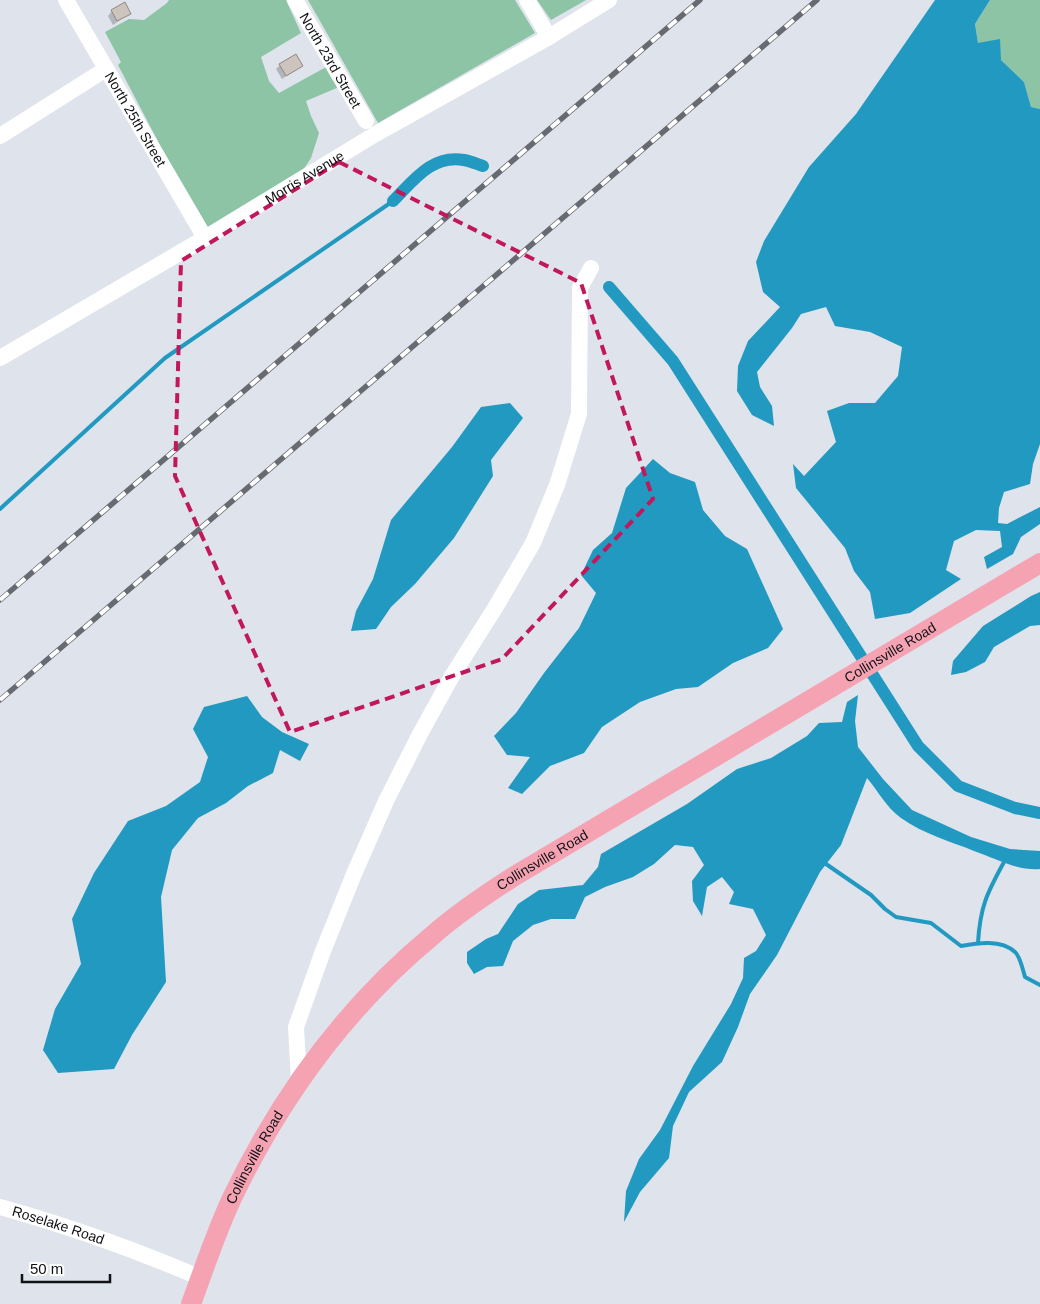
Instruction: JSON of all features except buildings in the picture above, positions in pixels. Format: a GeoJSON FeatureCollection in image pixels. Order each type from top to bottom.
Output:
{"type":"FeatureCollection","features":[{"type":"Feature","properties":{"kind":"main road","name":"Collinsville Road"},"geometry":{"type":"LineString","coordinates":[[191,1304],[232,1200],[254,1156],[299,1081],[338,1030],[384,980],[433,934],[471,905],[513,878],[1040,563]]}},
{"type":"Feature","properties":{"kind":"street","name":"North 25th Street"},"geometry":{"type":"LineString","coordinates":[[66,0],[205,238]]}},
{"type":"Feature","properties":{"kind":"street","name":"North 23rd Street"},"geometry":{"type":"LineString","coordinates":[[295,0],[366,122]]}},
{"type":"Feature","properties":{"kind":"street"},"geometry":{"type":"LineString","coordinates":[[527,0],[549,37]]}},
{"type":"Feature","properties":{"kind":"street","name":"Morris Avenue"},"geometry":{"type":"LineString","coordinates":[[0,358],[205,238],[374,134],[549,37],[609,0]]}},
{"type":"Feature","properties":{"kind":"street"},"geometry":{"type":"LineString","coordinates":[[0,136],[106,69]]}},
{"type":"Feature","properties":{"kind":"street"},"geometry":{"type":"LineString","coordinates":[[299,1081],[296,1027],[322,951],[354,874],[386,801],[420,734],[452,676],[533,543],[557,485],[578,414],[580,288],[591,268]]}},
{"type":"Feature","properties":{"kind":"street","name":"Roselake Road"},"geometry":{"type":"LineString","coordinates":[[0,1207],[49,1221],[164,1262],[201,1278]]}},
{"type":"Feature","properties":{"kind":"highlighted area"},"geometry":{"type":"Polygon","coordinates":[[[339,162],[581,283],[653,499],[502,659],[290,732],[175,476],[181,261],[339,162]]]}},
{"type":"Feature","properties":{"kind":"green space"},"geometry":{"type":"Polygon","coordinates":[[[169,0],[286,0],[301,33],[261,57],[269,81],[279,93],[328,66],[339,87],[306,101],[319,133],[311,158],[297,179],[208,237],[118,65],[121,62],[105,32],[129,19],[144,20],[169,0]]]}},
{"type":"Feature","properties":{"kind":"green space"},"geometry":{"type":"Polygon","coordinates":[[[308,0],[515,0],[535,33],[378,123],[308,0]]]}},
{"type":"Feature","properties":{"kind":"green space"},"geometry":{"type":"Polygon","coordinates":[[[537,0],[586,0],[551,20],[537,0]]]}},
{"type":"Feature","properties":{"kind":"green space"},"geometry":{"type":"Polygon","coordinates":[[[990,0],[1040,0],[1040,109],[1031,107],[1024,82],[1001,60],[978,43],[975,24],[990,0]]]}},
{"type":"Feature","properties":{"kind":"water"},"geometry":{"type":"Polygon","coordinates":[[[935,0],[990,0],[975,24],[978,43],[1000,39],[1001,60],[1024,82],[1031,107],[1040,109],[1040,444],[1033,464],[1030,484],[1004,492],[999,508],[998,523],[1007,524],[1040,507],[1040,524],[1021,537],[1013,554],[987,569],[984,557],[1002,547],[1000,531],[976,530],[954,541],[946,570],[961,579],[910,613],[875,619],[870,592],[854,571],[845,548],[796,488],[793,464],[804,476],[836,442],[827,411],[849,403],[875,403],[898,376],[902,347],[870,332],[835,326],[826,307],[801,314],[757,372],[760,387],[772,406],[774,426],[752,415],[737,391],[738,366],[748,341],[780,307],[763,292],[756,262],[764,241],[809,167],[856,114],[935,0]]]}},
{"type":"Feature","properties":{"kind":"water"},"geometry":{"type":"Polygon","coordinates":[[[510,403],[523,418],[491,460],[493,476],[454,538],[415,584],[391,607],[376,629],[351,631],[356,611],[373,579],[391,520],[452,447],[481,407],[510,403]]]}},
{"type":"Feature","properties":{"kind":"water"},"geometry":{"type":"Polygon","coordinates":[[[653,459],[670,473],[695,482],[703,510],[725,536],[747,549],[783,629],[768,648],[733,663],[698,687],[676,689],[640,702],[602,727],[584,753],[550,766],[522,794],[508,788],[530,757],[507,755],[494,736],[516,713],[579,628],[596,593],[581,575],[593,550],[612,533],[626,488],[653,459]]]}},
{"type":"Feature","properties":{"kind":"water"},"geometry":{"type":"Polygon","coordinates":[[[1040,592],[1040,625],[1030,626],[994,647],[985,662],[966,672],[951,675],[953,661],[983,626],[1040,592]]]}},
{"type":"Feature","properties":{"kind":"water"},"geometry":{"type":"Polygon","coordinates":[[[858,695],[855,721],[858,747],[883,779],[912,810],[971,837],[1010,849],[1040,851],[1040,869],[1023,868],[1006,863],[937,837],[909,824],[886,804],[867,778],[841,845],[820,872],[777,955],[750,994],[722,1062],[689,1092],[673,1126],[669,1158],[640,1192],[624,1222],[626,1191],[639,1159],[660,1130],[693,1066],[731,1004],[743,978],[744,958],[756,951],[766,935],[753,909],[729,904],[734,892],[722,877],[707,887],[702,916],[693,901],[692,881],[704,865],[693,847],[675,845],[654,864],[633,877],[605,887],[585,897],[575,919],[551,919],[533,925],[513,941],[503,966],[487,967],[474,974],[467,963],[467,952],[486,939],[498,934],[518,904],[539,890],[583,885],[598,867],[601,854],[687,804],[737,769],[771,758],[807,736],[819,723],[842,722],[847,702],[858,695]]]}},
{"type":"Feature","properties":{"kind":"water"},"geometry":{"type":"Polygon","coordinates":[[[247,696],[262,717],[282,732],[309,744],[300,761],[280,750],[273,773],[248,786],[226,803],[198,818],[172,850],[161,897],[166,982],[132,1035],[114,1069],[58,1073],[43,1050],[55,1009],[81,964],[72,919],[94,873],[128,821],[166,806],[200,782],[208,757],[193,729],[204,707],[247,696]]]}},
{"type":"Feature","properties":{"kind":"waterway"},"geometry":{"type":"LineString","coordinates":[[393,201],[424,171],[442,161],[464,160],[483,166]]}},
{"type":"Feature","properties":{"kind":"waterway"},"geometry":{"type":"LineString","coordinates":[[0,509],[165,358],[393,201]]}},
{"type":"Feature","properties":{"kind":"waterway"},"geometry":{"type":"LineString","coordinates":[[609,287],[673,361],[918,746],[958,786],[1015,808],[1040,813]]}},
{"type":"Feature","properties":{"kind":"waterway"},"geometry":{"type":"LineString","coordinates":[[978,943],[985,901],[1004,862]]}},
{"type":"Feature","properties":{"kind":"waterway"},"geometry":{"type":"LineString","coordinates":[[826,864],[871,895],[896,917],[931,923],[961,946],[989,943],[1009,948],[1018,957],[1025,977],[1040,985]]}},
{"type":"Feature","properties":{"kind":"railway"},"geometry":{"type":"LineString","coordinates":[[0,600],[700,0]]}},
{"type":"Feature","properties":{"kind":"railway"},"geometry":{"type":"LineString","coordinates":[[0,700],[817,0]]}}]}
